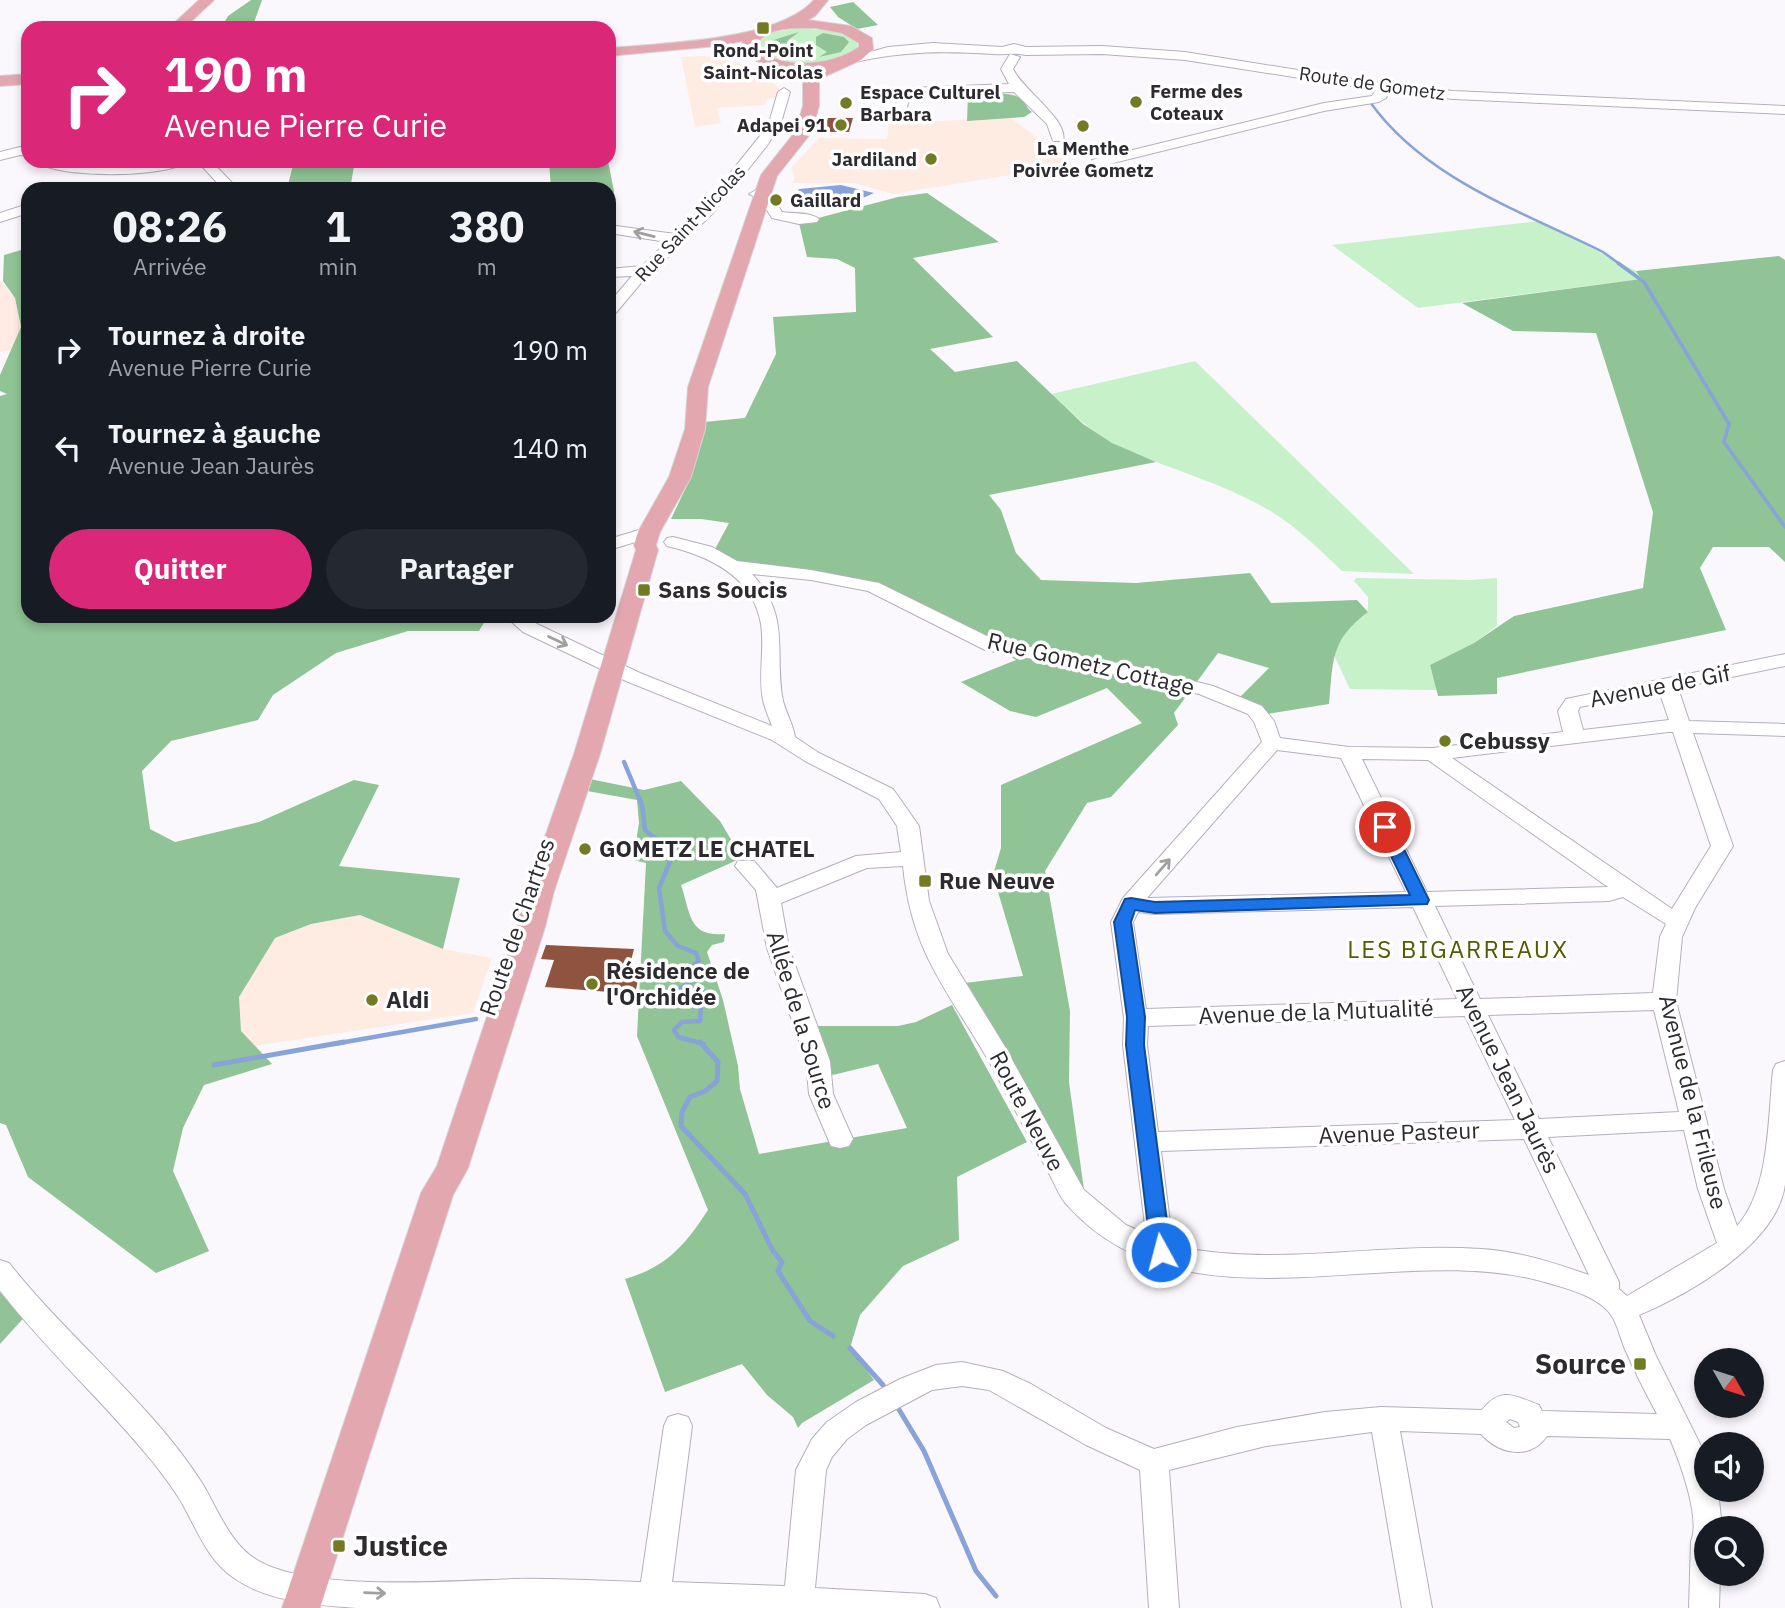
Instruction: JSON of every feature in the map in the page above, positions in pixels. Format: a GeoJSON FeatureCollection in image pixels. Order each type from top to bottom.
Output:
{"type":"FeatureCollection","features":[{"type":"Feature","properties":{"kind":"main road"},"geometry":{"type":"LineString","coordinates":[[184,21],[207,0]]}},
{"type":"Feature","properties":{"kind":"main road"},"geometry":{"type":"LineString","coordinates":[[198,21],[217,0]]}},
{"type":"Feature","properties":{"kind":"main road"},"geometry":{"type":"LineString","coordinates":[[681,46],[726,47],[762,59],[797,66],[839,63],[855,58],[868,47],[861,35],[826,16],[821,1],[810,13],[783,27]]}},
{"type":"Feature","properties":{"kind":"main road"},"geometry":{"type":"LineString","coordinates":[[616,51],[726,41],[783,27],[816,24],[846,29]]}},
{"type":"Feature","properties":{"kind":"main road"},"geometry":{"type":"LineString","coordinates":[[762,59],[748,48],[748,43],[763,32]]}},
{"type":"Feature","properties":{"kind":"main road","name":"Route de Chartres"},"geometry":{"type":"LineString","coordinates":[[304,1599],[437,1193],[435,1182],[484,1020],[508,962],[524,910],[527,890],[555,820],[609,664],[647,550],[647,539],[676,484],[686,458],[695,429],[698,387],[760,194],[771,170],[800,139],[802,88],[792,78],[762,59]]}},
{"type":"Feature","properties":{"kind":"main road","name":"Route de Chartres"},"geometry":{"type":"LineString","coordinates":[[802,121],[811,106],[811,78],[839,63]]}},
{"type":"Feature","properties":{"kind":"main road"},"geometry":{"type":"LineString","coordinates":[[0,83],[21,81]]}},
{"type":"Feature","properties":{"kind":"street","name":"Route de Gometz"},"geometry":{"type":"LineString","coordinates":[[861,35],[894,44],[1014,53],[1102,50],[1185,56],[1383,88],[1480,97],[1785,108]]}},
{"type":"Feature","properties":{"kind":"street","name":"Route de Gometz"},"geometry":{"type":"LineString","coordinates":[[855,58],[888,51],[933,47]]}},
{"type":"Feature","properties":{"kind":"street"},"geometry":{"type":"LineString","coordinates":[[1014,53],[1007,69],[1016,88],[1056,125],[1058,138]]}},
{"type":"Feature","properties":{"kind":"street"},"geometry":{"type":"LineString","coordinates":[[895,116],[901,108],[904,94],[914,91],[1016,88]]}},
{"type":"Feature","properties":{"kind":"street"},"geometry":{"type":"LineString","coordinates":[[1097,163],[1324,107],[1375,99],[1382,95],[1383,88]]}},
{"type":"Feature","properties":{"kind":"street","name":"Rue Saint-Nicolas"},"geometry":{"type":"LineString","coordinates":[[616,305],[679,239],[761,144],[776,120],[784,92]]}},
{"type":"Feature","properties":{"kind":"street"},"geometry":{"type":"LineString","coordinates":[[776,120],[802,121]]}},
{"type":"Feature","properties":{"kind":"street"},"geometry":{"type":"LineString","coordinates":[[0,156],[21,151]]}},
{"type":"Feature","properties":{"kind":"street"},"geometry":{"type":"LineString","coordinates":[[69,168],[137,168]]}},
{"type":"Feature","properties":{"kind":"street"},"geometry":{"type":"LineString","coordinates":[[211,168],[224,182]]}},
{"type":"Feature","properties":{"kind":"street"},"geometry":{"type":"LineString","coordinates":[[760,194],[777,215],[799,220],[812,219]]}},
{"type":"Feature","properties":{"kind":"street"},"geometry":{"type":"LineString","coordinates":[[0,218],[21,210]]}},
{"type":"Feature","properties":{"kind":"street"},"geometry":{"type":"LineString","coordinates":[[616,230],[679,239]]}},
{"type":"Feature","properties":{"kind":"street"},"geometry":{"type":"LineString","coordinates":[[616,272],[651,266],[683,256]]}},
{"type":"Feature","properties":{"kind":"street"},"geometry":{"type":"LineString","coordinates":[[616,544],[647,539]]}},
{"type":"Feature","properties":{"kind":"street"},"geometry":{"type":"LineString","coordinates":[[673,542],[709,552],[732,566],[759,592],[766,608],[771,639],[773,704],[785,732],[785,740]]}},
{"type":"Feature","properties":{"kind":"street","name":"Rue Gometz Cottage"},"geometry":{"type":"LineString","coordinates":[[732,566],[811,575],[873,587],[992,646],[1134,672],[1206,690],[1255,710],[1264,721],[1272,743]]}},
{"type":"Feature","properties":{"kind":"street"},"geometry":{"type":"LineString","coordinates":[[523,623],[609,664]]}},
{"type":"Feature","properties":{"kind":"street","name":"Route Neuve"},"geometry":{"type":"LineString","coordinates":[[609,664],[785,740],[812,757],[886,794],[908,827],[918,901],[937,954],[992,1045],[1062,1178],[1080,1203],[1120,1235],[1161,1252],[1199,1263],[1250,1268],[1413,1259],[1480,1259],[1548,1272],[1615,1301]]}},
{"type":"Feature","properties":{"kind":"street","name":"Avenue de Gif"},"geometry":{"type":"LineString","coordinates":[[1575,738],[1567,711],[1573,703],[1782,665]]}},
{"type":"Feature","properties":{"kind":"street","name":"Avenue de la Frileuse"},"geometry":{"type":"LineString","coordinates":[[1667,685],[1722,846],[1671,937],[1664,1001],[1711,1189],[1732,1247]]}},
{"type":"Feature","properties":{"kind":"street"},"geometry":{"type":"LineString","coordinates":[[1161,1252],[1135,1045],[1136,1017],[1122,922],[1131,903],[1272,743],[1349,753],[1433,754],[1682,727],[1785,730]]}},
{"type":"Feature","properties":{"kind":"street","name":"Avenue Jean Jaurès"},"geometry":{"type":"LineString","coordinates":[[1349,753],[1678,1427],[1699,1473],[1707,1516]]}},
{"type":"Feature","properties":{"kind":"street"},"geometry":{"type":"LineString","coordinates":[[1433,754],[1661,913],[1678,921]]}},
{"type":"Feature","properties":{"kind":"street"},"geometry":{"type":"LineString","coordinates":[[771,899],[864,861],[914,859]]}},
{"type":"Feature","properties":{"kind":"street","name":"Allée de la Source"},"geometry":{"type":"LineString","coordinates":[[746,866],[766,887],[771,899],[769,910],[778,948],[818,1061],[821,1094],[840,1139]]}},
{"type":"Feature","properties":{"kind":"street"},"geometry":{"type":"LineString","coordinates":[[1131,903],[1155,907],[1421,900],[1609,894],[1626,889]]}},
{"type":"Feature","properties":{"kind":"street","name":"Avenue de la Mutualité"},"geometry":{"type":"LineString","coordinates":[[1136,1017],[1664,1001]]}},
{"type":"Feature","properties":{"kind":"street"},"geometry":{"type":"LineString","coordinates":[[1615,1301],[1647,1298],[1732,1247],[1749,1231],[1769,1199],[1785,1070]]}},
{"type":"Feature","properties":{"kind":"street","name":"Avenue Pasteur"},"geometry":{"type":"LineString","coordinates":[[1147,1142],[1532,1129],[1694,1119]]}},
{"type":"Feature","properties":{"kind":"street"},"geometry":{"type":"LineString","coordinates":[[0,1270],[30,1311],[108,1391],[184,1481],[226,1551],[244,1568],[304,1599],[468,1597],[495,1594],[654,1602],[799,1601],[925,1608]]}},
{"type":"Feature","properties":{"kind":"street"},"geometry":{"type":"LineString","coordinates":[[799,1601],[811,1470],[817,1452],[840,1427],[889,1397],[915,1384],[945,1375],[975,1374],[1000,1380],[1100,1438],[1133,1455],[1154,1462],[1303,1428],[1384,1419],[1489,1422],[1506,1440],[1516,1441],[1531,1435],[1535,1430],[1534,1423],[1678,1427]]}},
{"type":"Feature","properties":{"kind":"street"},"geometry":{"type":"LineString","coordinates":[[1384,1419],[1417,1608]]}},
{"type":"Feature","properties":{"kind":"street"},"geometry":{"type":"LineString","coordinates":[[654,1602],[678,1426]]}},
{"type":"Feature","properties":{"kind":"street"},"geometry":{"type":"LineString","coordinates":[[1154,1462],[1164,1608]]}},
{"type":"Feature","properties":{"kind":"street"},"geometry":{"type":"LineString","coordinates":[[1704,1608],[1705,1586]]}},
{"type":"Feature","properties":{"kind":"shaded area"},"geometry":{"type":"Polygon","coordinates":[[[704,56],[744,64],[757,71],[779,88],[779,97],[767,99],[765,105],[717,108],[721,123],[695,127],[681,57],[704,56]]]}},
{"type":"Feature","properties":{"kind":"shaded area","name":"Jardiland"},"geometry":{"type":"Polygon","coordinates":[[[1010,117],[1072,165],[893,194],[854,183],[792,183],[795,178],[791,168],[819,138],[887,139],[889,124],[1010,117]]]}},
{"type":"Feature","properties":{"kind":"shaded area"},"geometry":{"type":"Polygon","coordinates":[[[0,280],[15,298],[21,327],[21,349],[0,352],[0,280]]]}},
{"type":"Feature","properties":{"kind":"shaded area"},"geometry":{"type":"Polygon","coordinates":[[[360,915],[443,949],[492,958],[473,1013],[254,1046],[241,1031],[239,997],[275,938],[311,924],[360,915]]]}},
{"type":"Feature","properties":{"kind":"green space"},"geometry":{"type":"Polygon","coordinates":[[[251,0],[262,0],[254,21],[225,21],[228,16],[251,0]]]}},
{"type":"Feature","properties":{"kind":"green space"},"geometry":{"type":"Polygon","coordinates":[[[853,2],[878,25],[857,29],[838,17],[830,7],[853,2]]]}},
{"type":"Feature","properties":{"kind":"green space"},"geometry":{"type":"Polygon","coordinates":[[[803,28],[846,33],[858,43],[857,49],[832,60],[805,64],[779,60],[756,47],[757,42],[774,32],[803,28]]]}},
{"type":"Feature","properties":{"kind":"green space"},"geometry":{"type":"Polygon","coordinates":[[[799,32],[788,40],[796,44],[797,52],[782,57],[766,53],[764,43],[799,32]]]}},
{"type":"Feature","properties":{"kind":"green space"},"geometry":{"type":"Polygon","coordinates":[[[823,33],[844,37],[849,42],[841,52],[819,57],[827,52],[816,45],[816,37],[823,33]]]}},
{"type":"Feature","properties":{"kind":"green space"},"geometry":{"type":"Polygon","coordinates":[[[968,95],[1016,96],[1032,112],[1024,117],[967,121],[968,95]]]}},
{"type":"Feature","properties":{"kind":"green space"},"geometry":{"type":"Polygon","coordinates":[[[292,168],[354,168],[351,182],[289,182],[292,168]]]}},
{"type":"Feature","properties":{"kind":"green space"},"geometry":{"type":"Polygon","coordinates":[[[550,168],[609,168],[612,182],[550,182],[550,168]]]}},
{"type":"Feature","properties":{"kind":"green space"},"geometry":{"type":"Polygon","coordinates":[[[927,193],[999,242],[913,258],[993,337],[930,349],[955,372],[1017,361],[1083,424],[1112,443],[1156,462],[989,495],[1001,510],[1016,553],[1041,580],[1136,583],[1250,573],[1271,603],[1357,600],[1368,612],[1346,632],[1340,642],[1333,663],[1329,704],[1260,715],[1235,702],[1269,668],[1218,653],[1174,713],[1178,725],[1111,797],[1087,803],[1045,871],[1070,1011],[1069,1082],[1084,1190],[965,983],[1023,976],[993,875],[1001,848],[1001,785],[1142,723],[1107,688],[1036,717],[1010,711],[961,682],[1016,660],[953,622],[875,585],[742,566],[714,551],[729,523],[671,519],[690,479],[704,422],[745,418],[776,354],[773,317],[856,312],[855,268],[837,259],[807,257],[799,223],[898,197],[927,193]]]}},
{"type":"Feature","properties":{"kind":"green space"},"geometry":{"type":"Polygon","coordinates":[[[1540,221],[1636,271],[1641,279],[1418,308],[1332,245],[1540,221]]]}},
{"type":"Feature","properties":{"kind":"green space"},"geometry":{"type":"Polygon","coordinates":[[[21,250],[21,327],[15,298],[3,281],[4,255],[21,250]]]}},
{"type":"Feature","properties":{"kind":"green space"},"geometry":{"type":"Polygon","coordinates":[[[1779,256],[1785,260],[1785,562],[1769,547],[1713,547],[1700,568],[1726,630],[1497,678],[1497,694],[1438,696],[1430,665],[1474,643],[1514,616],[1643,588],[1653,512],[1596,333],[1513,331],[1462,303],[1641,279],[1636,271],[1779,256]]]}},
{"type":"Feature","properties":{"kind":"green space"},"geometry":{"type":"Polygon","coordinates":[[[21,327],[21,623],[484,623],[479,631],[408,631],[336,653],[273,695],[258,720],[171,741],[142,771],[150,829],[175,842],[259,822],[354,780],[379,785],[339,866],[460,878],[443,949],[360,915],[311,924],[275,938],[239,997],[241,1031],[272,1064],[204,1085],[183,1128],[173,1171],[209,1251],[156,1273],[28,1177],[6,1125],[0,1123],[0,396],[7,394],[0,391],[0,375],[21,327]]]}},
{"type":"Feature","properties":{"kind":"green space"},"geometry":{"type":"Polygon","coordinates":[[[1195,361],[1414,574],[1342,571],[1282,518],[1234,492],[1114,444],[1089,427],[1051,394],[1195,361]]]}},
{"type":"Feature","properties":{"kind":"green space"},"geometry":{"type":"Polygon","coordinates":[[[1356,578],[1497,578],[1497,626],[1474,643],[1430,665],[1437,690],[1350,689],[1333,653],[1348,628],[1368,612],[1368,597],[1354,581],[1356,578]]]}},
{"type":"Feature","properties":{"kind":"green space"},"geometry":{"type":"Polygon","coordinates":[[[580,777],[644,790],[681,781],[720,821],[742,858],[681,885],[697,927],[704,932],[725,934],[724,942],[712,945],[707,952],[723,1000],[738,1066],[740,1089],[759,1154],[907,1128],[878,1064],[833,1075],[818,1061],[812,1026],[898,1026],[916,1022],[952,1005],[1027,1142],[957,1177],[959,1240],[903,1266],[860,1315],[850,1348],[874,1380],[798,1428],[793,1417],[767,1395],[742,1364],[665,1392],[625,1279],[652,1268],[674,1253],[708,1210],[637,1036],[646,863],[633,860],[639,823],[637,800],[576,789],[580,777]]]}},
{"type":"Feature","properties":{"kind":"green space"},"geometry":{"type":"Polygon","coordinates":[[[0,1270],[30,1311],[0,1344],[0,1270]]]}},
{"type":"Feature","properties":{"kind":"water"},"geometry":{"type":"Polygon","coordinates":[[[841,185],[874,193],[855,201],[820,208],[801,202],[795,195],[799,189],[841,185]]]}},
{"type":"Feature","properties":{"kind":"building","name":"Adapei 91"},"geometry":{"type":"Polygon","coordinates":[[[828,118],[853,118],[849,132],[823,132],[828,118]]]}},
{"type":"Feature","properties":{"kind":"building"},"geometry":{"type":"Polygon","coordinates":[[[546,945],[634,949],[626,980],[638,980],[635,994],[545,987],[554,960],[541,959],[546,945]]]}},
{"type":"Feature","properties":{"kind":"waterway"},"geometry":{"type":"LineString","coordinates":[[1370,102],[1392,129],[1446,172],[1508,207],[1603,252],[1621,265]]}},
{"type":"Feature","properties":{"kind":"waterway"},"geometry":{"type":"LineString","coordinates":[[1618,263],[1644,282],[1729,424],[1724,442],[1785,527]]}},
{"type":"Feature","properties":{"kind":"waterway"},"geometry":{"type":"LineString","coordinates":[[624,762],[642,805],[645,830],[666,847],[670,862],[659,888],[665,931],[678,946],[696,953],[699,961],[689,969],[697,978],[680,989],[708,993],[711,996],[701,1006],[700,1021],[682,1022],[674,1030],[678,1037],[701,1043]]}},
{"type":"Feature","properties":{"kind":"waterway"},"geometry":{"type":"LineString","coordinates":[[334,1044],[476,1019]]}},
{"type":"Feature","properties":{"kind":"waterway"},"geometry":{"type":"LineString","coordinates":[[214,1065],[344,1042]]}},
{"type":"Feature","properties":{"kind":"waterway"},"geometry":{"type":"LineString","coordinates":[[701,1043],[718,1062],[717,1081],[705,1091],[690,1097],[682,1112],[681,1126],[745,1194],[773,1251],[782,1262],[778,1271],[810,1321],[833,1336]]}},
{"type":"Feature","properties":{"kind":"waterway"},"geometry":{"type":"LineString","coordinates":[[850,1348],[883,1385]]}},
{"type":"Feature","properties":{"kind":"waterway"},"geometry":{"type":"LineString","coordinates":[[898,1408],[924,1451],[976,1571],[996,1596]]}},
{"type":"Feature","properties":{"kind":"place","name":"Rond-Point Saint-Nicolas"},"geometry":{"type":"Point","coordinates":[763,28]}},
{"type":"Feature","properties":{"kind":"place","name":"Ferme des Coteaux"},"geometry":{"type":"Point","coordinates":[1136,102]}},
{"type":"Feature","properties":{"kind":"place","name":"Espace Culturel Barbara"},"geometry":{"type":"Point","coordinates":[846,103]}},
{"type":"Feature","properties":{"kind":"place","name":"Adapei 91"},"geometry":{"type":"Point","coordinates":[841,125]}},
{"type":"Feature","properties":{"kind":"place","name":"La Menthe Poivrée Gometz"},"geometry":{"type":"Point","coordinates":[1083,126]}},
{"type":"Feature","properties":{"kind":"place","name":"Jardiland"},"geometry":{"type":"Point","coordinates":[931,159]}},
{"type":"Feature","properties":{"kind":"place","name":"Gaillard"},"geometry":{"type":"Point","coordinates":[776,200]}},
{"type":"Feature","properties":{"kind":"place","name":"Sans Soucis"},"geometry":{"type":"Point","coordinates":[644,590]}},
{"type":"Feature","properties":{"kind":"place","name":"Cebussy"},"geometry":{"type":"Point","coordinates":[1445,741]}},
{"type":"Feature","properties":{"kind":"place","name":"GOMETZ LE CHATEL"},"geometry":{"type":"Point","coordinates":[585,849]}},
{"type":"Feature","properties":{"kind":"place","name":"Rue Neuve"},"geometry":{"type":"Point","coordinates":[925,881]}},
{"type":"Feature","properties":{"kind":"place","name":"Résidence de l'Orchidée"},"geometry":{"type":"Point","coordinates":[592,984]}},
{"type":"Feature","properties":{"kind":"place","name":"Aldi"},"geometry":{"type":"Point","coordinates":[372,1000]}},
{"type":"Feature","properties":{"kind":"place","name":"Source"},"geometry":{"type":"Point","coordinates":[1640,1364]}},
{"type":"Feature","properties":{"kind":"place","name":"Justice"},"geometry":{"type":"Point","coordinates":[339,1546]}},
{"type":"Feature","properties":{"kind":"district","name":"LES BIGARREAUX"},"geometry":{"type":"Point","coordinates":[1458,950]}},
{"type":"Feature","properties":{"kind":"route"},"geometry":{"type":"LineString","coordinates":[[1161,1252],[1135,1045],[1136,1017],[1122,922],[1124,914],[1131,903],[1155,907],[1421,900],[1385,827]]}}]}
